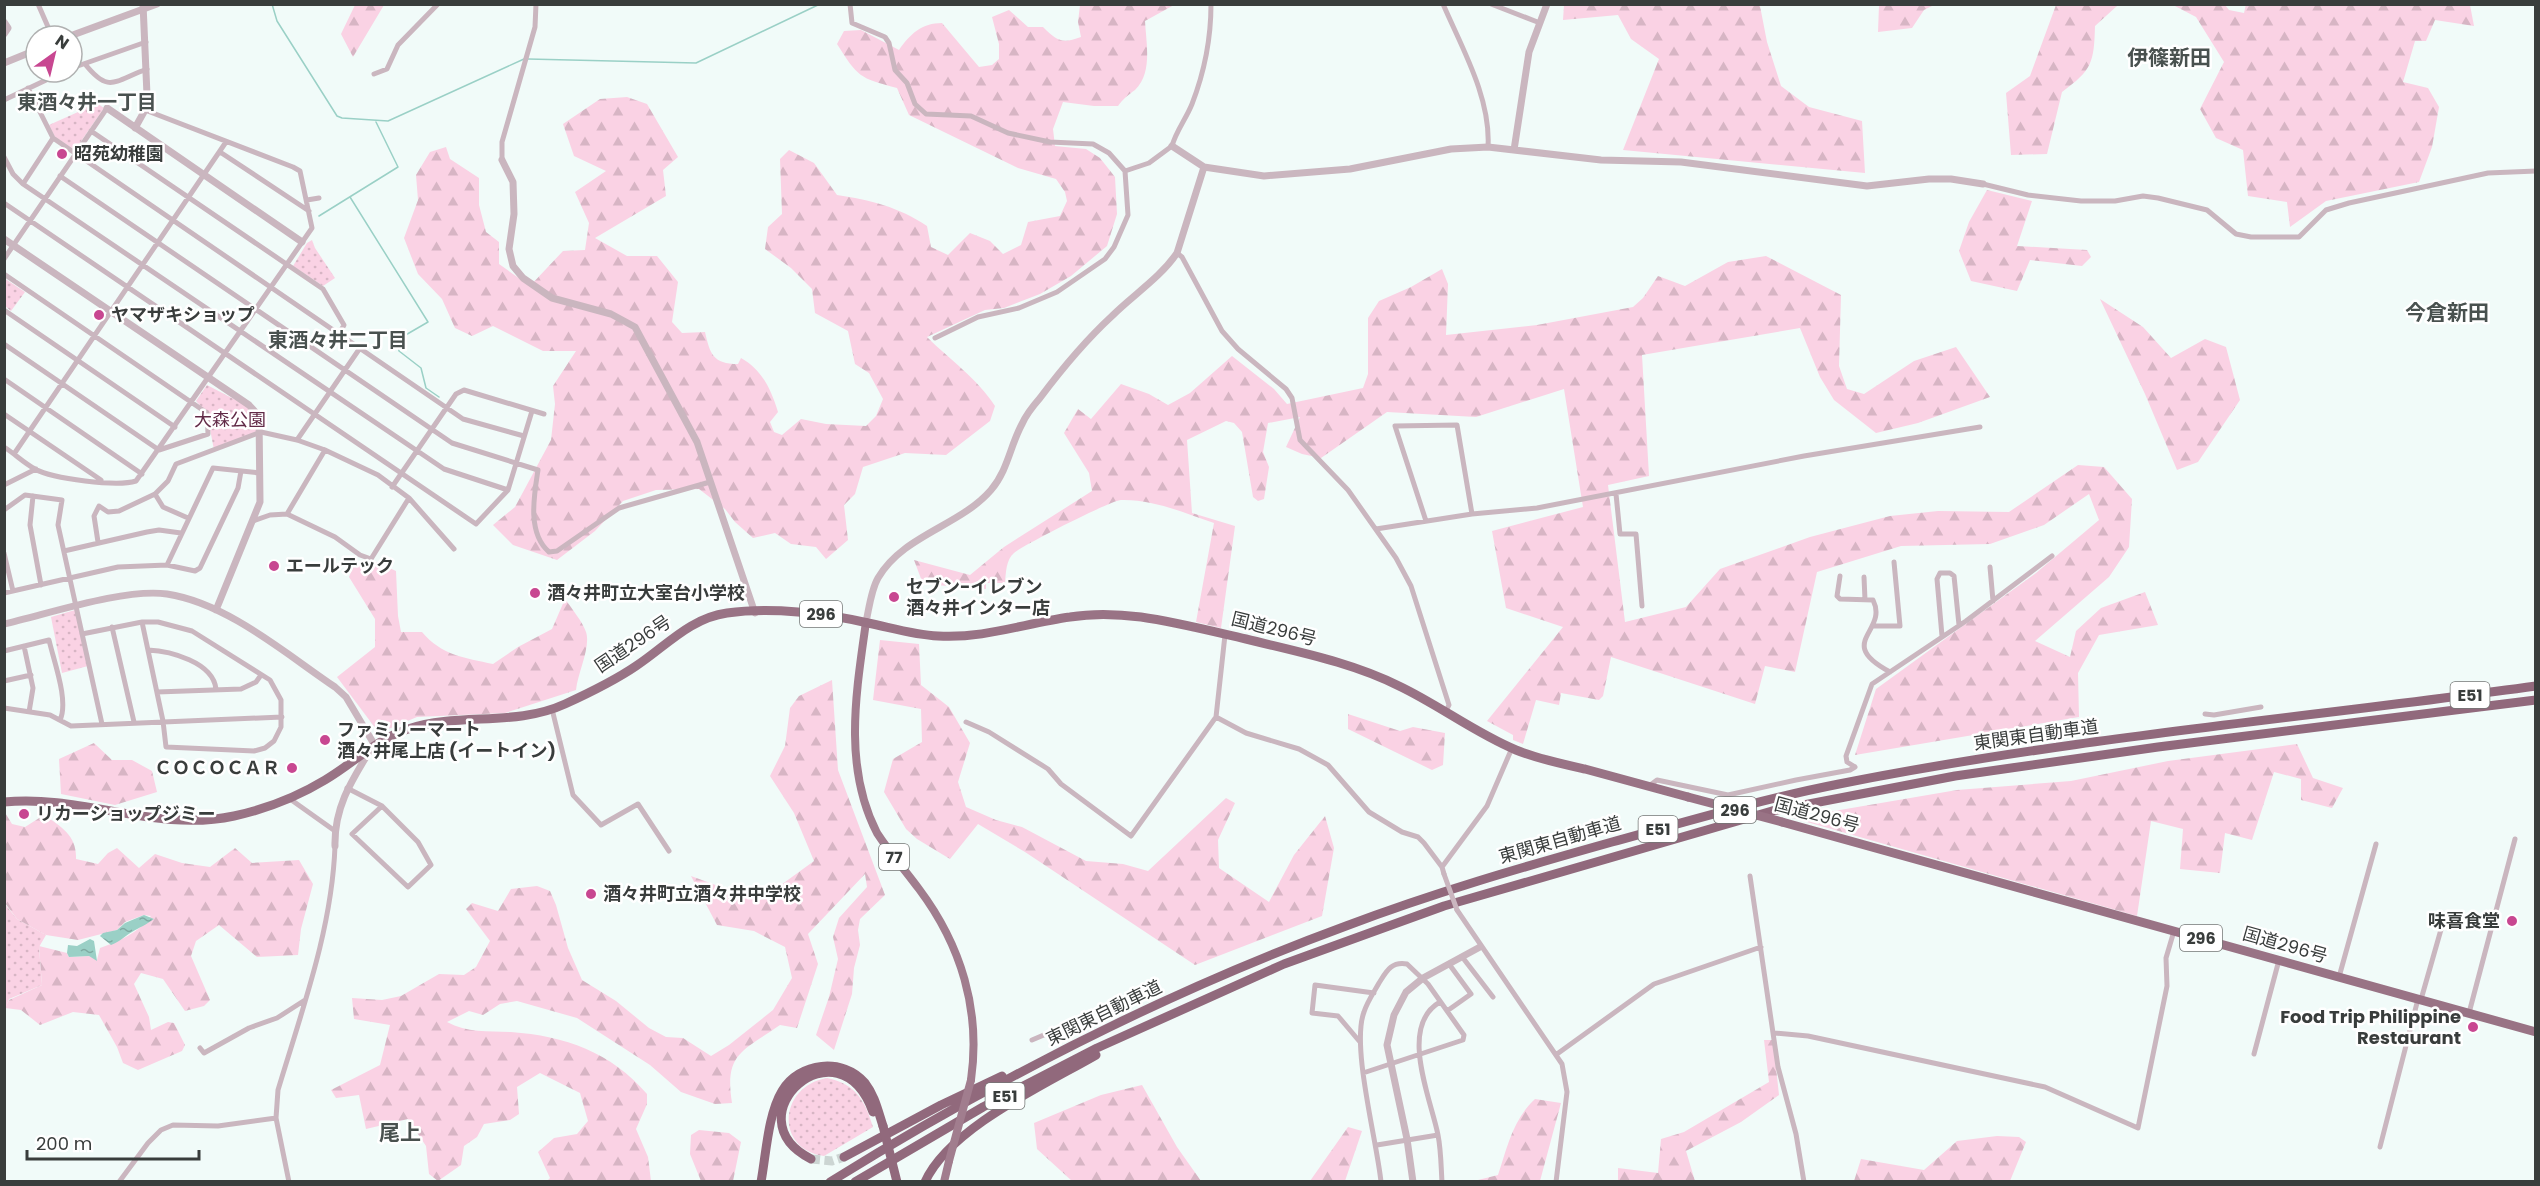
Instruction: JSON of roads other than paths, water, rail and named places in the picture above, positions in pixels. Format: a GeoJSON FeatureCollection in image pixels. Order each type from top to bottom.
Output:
{"type":"FeatureCollection","features":[{"type":"Feature","properties":{"kind":"highway","name":"国道296号"},"geometry":{"type":"LineString","coordinates":[[4,802],[34,800],[155,819],[183,821],[232,816],[290,799],[327,779],[374,744],[426,723],[459,719],[507,719],[552,709],[625,673],[692,624],[720,614],[812,613],[932,636],[951,637],[984,634],[1072,616],[1095,614],[1142,617],[1225,634],[1355,668],[1398,685],[1512,748],[1545,759],[1782,822],[2534,1030]]}},
{"type":"Feature","properties":{"kind":"highway","name":"東関東自動車道"},"geometry":{"type":"LineString","coordinates":[[830,1182],[926,1124],[1065,1049],[1219,978],[1354,923],[1440,892],[1528,866],[1746,805],[1840,784],[1952,764],[2535,686]]}},
{"type":"Feature","properties":{"kind":"highway","name":"東関東自動車道"},"geometry":{"type":"LineString","coordinates":[[855,1182],[983,1107],[1160,1018],[1284,964],[1444,906],[1772,811],[1954,776],[2535,700]]}},
{"type":"Feature","properties":{"kind":"highway"},"geometry":{"type":"LineString","coordinates":[[925,1182],[934,1165],[966,1134],[1033,1091],[1160,1018]]}},
{"type":"Feature","properties":{"kind":"highway"},"geometry":{"type":"LineString","coordinates":[[844,1158],[941,1105],[1014,1070],[1065,1049]]}},
{"type":"Feature","properties":{"kind":"highway"},"geometry":{"type":"LineString","coordinates":[[761,1182],[776,1104],[788,1083],[807,1069],[822,1066],[845,1069],[863,1081],[873,1095],[895,1182]]}},
{"type":"Feature","properties":{"kind":"highway"},"geometry":{"type":"LineString","coordinates":[[811,1159],[797,1151],[788,1140],[781,1124],[785,1101],[793,1088],[803,1079],[815,1074],[837,1074],[856,1084],[866,1094],[881,1129]]}},
{"type":"Feature","properties":{"kind":"main road","name":"77"},"geometry":{"type":"LineString","coordinates":[[866,622],[856,692],[854,750],[858,782],[877,833],[936,914],[957,954],[967,983],[972,1012],[974,1048],[971,1080],[944,1182]]}},
{"type":"Feature","properties":{"kind":"street"},"geometry":{"type":"LineString","coordinates":[[38,4],[47,24]]}},
{"type":"Feature","properties":{"kind":"street"},"geometry":{"type":"LineString","coordinates":[[84,30],[143,7],[157,4]]}},
{"type":"Feature","properties":{"kind":"street"},"geometry":{"type":"LineString","coordinates":[[374,74],[387,69],[398,45],[438,4]]}},
{"type":"Feature","properties":{"kind":"street"},"geometry":{"type":"LineString","coordinates":[[536,4],[535,27],[502,142],[502,160],[513,182],[514,214],[509,249],[513,266],[523,278],[552,298],[611,314],[635,327],[697,442],[755,613]]}},
{"type":"Feature","properties":{"kind":"street"},"geometry":{"type":"LineString","coordinates":[[850,4],[852,23],[885,37],[889,43],[895,70],[907,83],[920,110],[926,114],[971,116],[1008,133],[1050,142],[1081,142],[1100,146],[1125,171],[1128,215],[1119,239],[1105,259],[1057,292],[1019,308],[978,317],[935,338]]}},
{"type":"Feature","properties":{"kind":"street"},"geometry":{"type":"LineString","coordinates":[[1125,171],[1149,163],[1172,146],[1191,105],[1205,64],[1211,4]]}},
{"type":"Feature","properties":{"kind":"street"},"geometry":{"type":"LineString","coordinates":[[1443,4],[1484,106],[1488,147]]}},
{"type":"Feature","properties":{"kind":"street"},"geometry":{"type":"LineString","coordinates":[[1491,4],[1540,22]]}},
{"type":"Feature","properties":{"kind":"street"},"geometry":{"type":"LineString","coordinates":[[1514,150],[1529,52],[1547,4]]}},
{"type":"Feature","properties":{"kind":"street"},"geometry":{"type":"LineString","coordinates":[[135,128],[145,110],[147,69],[143,7]]}},
{"type":"Feature","properties":{"kind":"street"},"geometry":{"type":"LineString","coordinates":[[4,22],[8,28],[4,34]]}},
{"type":"Feature","properties":{"kind":"street"},"geometry":{"type":"LineString","coordinates":[[146,42],[85,64],[99,81],[109,84],[147,69]]}},
{"type":"Feature","properties":{"kind":"street"},"geometry":{"type":"LineString","coordinates":[[4,63],[24,55]]}},
{"type":"Feature","properties":{"kind":"street"},"geometry":{"type":"LineString","coordinates":[[4,100],[37,84]]}},
{"type":"Feature","properties":{"kind":"street"},"geometry":{"type":"LineString","coordinates":[[28,88],[53,138],[463,419],[524,436]]}},
{"type":"Feature","properties":{"kind":"street"},"geometry":{"type":"LineString","coordinates":[[4,259],[107,108],[302,242]]}},
{"type":"Feature","properties":{"kind":"street"},"geometry":{"type":"LineString","coordinates":[[4,447],[36,469],[57,476],[126,484],[136,481],[312,228],[300,171],[145,110]]}},
{"type":"Feature","properties":{"kind":"street"},"geometry":{"type":"LineString","coordinates":[[91,131],[323,289],[344,325],[339,334]]}},
{"type":"Feature","properties":{"kind":"street"},"geometry":{"type":"LineString","coordinates":[[23,184],[53,138]]}},
{"type":"Feature","properties":{"kind":"street"},"geometry":{"type":"LineString","coordinates":[[14,454],[226,142]]}},
{"type":"Feature","properties":{"kind":"street"},"geometry":{"type":"LineString","coordinates":[[1172,146],[1204,167],[1246,175],[1272,176],[1350,169],[1451,149],[1488,147],[1601,160],[1681,162],[1866,186],[1929,179],[1951,179],[2028,195],[2081,201],[2115,201],[2143,196],[2181,202],[2213,213],[2236,234],[2278,238],[2299,237],[2326,210],[2349,203],[2488,173],[2535,171]]}},
{"type":"Feature","properties":{"kind":"street"},"geometry":{"type":"LineString","coordinates":[[220,152],[309,211]]}},
{"type":"Feature","properties":{"kind":"street"},"geometry":{"type":"LineString","coordinates":[[4,157],[23,184],[417,452],[444,469],[508,490]]}},
{"type":"Feature","properties":{"kind":"street"},"geometry":{"type":"LineString","coordinates":[[866,622],[877,579],[902,550],[984,498],[1005,470],[1021,425],[1041,396],[1109,318],[1134,294],[1160,274],[1177,253],[1204,167]]}},
{"type":"Feature","properties":{"kind":"street"},"geometry":{"type":"LineString","coordinates":[[60,176],[452,443],[538,470],[534,507],[535,527],[542,545],[549,552],[557,551],[620,508],[710,482]]}},
{"type":"Feature","properties":{"kind":"street"},"geometry":{"type":"LineString","coordinates":[[307,200],[319,198]]}},
{"type":"Feature","properties":{"kind":"street"},"geometry":{"type":"LineString","coordinates":[[4,203],[476,524],[508,490],[532,411]]}},
{"type":"Feature","properties":{"kind":"street"},"geometry":{"type":"LineString","coordinates":[[4,239],[255,410],[259,416],[261,432],[260,502],[216,610]]}},
{"type":"Feature","properties":{"kind":"street"},"geometry":{"type":"LineString","coordinates":[[1177,253],[1182,257],[1222,331],[1238,349],[1286,389],[1292,398],[1300,440],[1330,470],[1376,529],[1411,586],[1449,705],[1446,711]]}},
{"type":"Feature","properties":{"kind":"street"},"geometry":{"type":"LineString","coordinates":[[4,274],[207,413],[208,434],[159,450]]}},
{"type":"Feature","properties":{"kind":"street"},"geometry":{"type":"LineString","coordinates":[[4,310],[175,426]]}},
{"type":"Feature","properties":{"kind":"street"},"geometry":{"type":"LineString","coordinates":[[4,344],[159,450]]}},
{"type":"Feature","properties":{"kind":"street"},"geometry":{"type":"LineString","coordinates":[[297,440],[360,348]]}},
{"type":"Feature","properties":{"kind":"street"},"geometry":{"type":"LineString","coordinates":[[4,379],[142,474]]}},
{"type":"Feature","properties":{"kind":"street"},"geometry":{"type":"LineString","coordinates":[[392,487],[456,394],[464,390],[544,414]]}},
{"type":"Feature","properties":{"kind":"street"},"geometry":{"type":"LineString","coordinates":[[4,414],[102,481]]}},
{"type":"Feature","properties":{"kind":"street"},"geometry":{"type":"LineString","coordinates":[[1426,520],[1395,426],[1457,424],[1472,514]]}},
{"type":"Feature","properties":{"kind":"street"},"geometry":{"type":"LineString","coordinates":[[1376,529],[1426,520],[1537,508],[1804,456],[1980,427]]}},
{"type":"Feature","properties":{"kind":"street"},"geometry":{"type":"LineString","coordinates":[[98,542],[94,516],[99,506],[108,512],[119,512],[155,494],[168,481],[176,464],[261,432],[297,440],[325,450],[378,475],[409,498],[454,549]]}},
{"type":"Feature","properties":{"kind":"street"},"geometry":{"type":"LineString","coordinates":[[287,513],[325,450]]}},
{"type":"Feature","properties":{"kind":"street"},"geometry":{"type":"LineString","coordinates":[[167,565],[213,468],[260,473]]}},
{"type":"Feature","properties":{"kind":"street"},"geometry":{"type":"LineString","coordinates":[[6,482],[36,469]]}},
{"type":"Feature","properties":{"kind":"street"},"geometry":{"type":"LineString","coordinates":[[4,592],[118,567],[167,565],[195,571],[200,568],[238,488],[241,471]]}},
{"type":"Feature","properties":{"kind":"street"},"geometry":{"type":"LineString","coordinates":[[155,494],[163,507],[188,518]]}},
{"type":"Feature","properties":{"kind":"street"},"geometry":{"type":"LineString","coordinates":[[1616,494],[1620,534],[1636,534],[1642,606]]}},
{"type":"Feature","properties":{"kind":"street"},"geometry":{"type":"LineString","coordinates":[[4,510],[25,495],[62,500],[58,525],[102,724]]}},
{"type":"Feature","properties":{"kind":"street"},"geometry":{"type":"LineString","coordinates":[[33,496],[30,525],[41,585]]}},
{"type":"Feature","properties":{"kind":"street"},"geometry":{"type":"LineString","coordinates":[[253,521],[270,515],[287,513],[335,537],[360,555],[370,559],[409,498]]}},
{"type":"Feature","properties":{"kind":"street"},"geometry":{"type":"LineString","coordinates":[[64,551],[159,530],[181,533]]}},
{"type":"Feature","properties":{"kind":"street"},"geometry":{"type":"LineString","coordinates":[[4,553],[13,591]]}},
{"type":"Feature","properties":{"kind":"street"},"geometry":{"type":"LineString","coordinates":[[1649,786],[1655,780],[1661,780],[1692,789],[1728,795],[1856,767],[1847,762],[1846,756],[1870,687],[1993,601],[2052,556]]}},
{"type":"Feature","properties":{"kind":"street"},"geometry":{"type":"LineString","coordinates":[[1872,626],[1900,626],[1894,562]]}},
{"type":"Feature","properties":{"kind":"street"},"geometry":{"type":"LineString","coordinates":[[1990,567],[1993,601]]}},
{"type":"Feature","properties":{"kind":"street"},"geometry":{"type":"LineString","coordinates":[[1942,636],[1937,579],[1940,573],[1950,573],[1954,576],[1959,625]]}},
{"type":"Feature","properties":{"kind":"street"},"geometry":{"type":"LineString","coordinates":[[1840,576],[1837,596],[1840,599],[1873,600],[1875,622],[1865,635],[1866,655],[1872,662],[1890,672]]}},
{"type":"Feature","properties":{"kind":"street"},"geometry":{"type":"LineString","coordinates":[[1864,577],[1865,600]]}},
{"type":"Feature","properties":{"kind":"street"},"geometry":{"type":"LineString","coordinates":[[4,624],[123,596],[166,594],[216,610],[257,634],[335,687],[345,697],[374,744],[347,788],[338,810],[335,831],[334,884],[305,1000],[278,1090],[276,1118],[289,1182]]}},
{"type":"Feature","properties":{"kind":"street"},"geometry":{"type":"LineString","coordinates":[[82,634],[142,622],[158,622],[192,631],[270,680],[281,700],[282,717],[281,728],[273,741],[255,751],[166,747],[163,721],[142,622]]}},
{"type":"Feature","properties":{"kind":"street"},"geometry":{"type":"LineString","coordinates":[[112,627],[134,722]]}},
{"type":"Feature","properties":{"kind":"street"},"geometry":{"type":"LineString","coordinates":[[966,722],[989,732],[1048,769],[1061,784],[1131,836],[1216,717],[1225,634]]}},
{"type":"Feature","properties":{"kind":"street"},"geometry":{"type":"LineString","coordinates":[[4,651],[49,640],[63,700],[64,711],[60,720]]}},
{"type":"Feature","properties":{"kind":"street"},"geometry":{"type":"LineString","coordinates":[[24,646],[33,688],[29,712]]}},
{"type":"Feature","properties":{"kind":"street"},"geometry":{"type":"LineString","coordinates":[[148,650],[161,651],[191,662],[211,676],[216,689]]}},
{"type":"Feature","properties":{"kind":"street"},"geometry":{"type":"LineString","coordinates":[[4,681],[31,675]]}},
{"type":"Feature","properties":{"kind":"street"},"geometry":{"type":"LineString","coordinates":[[157,692],[241,689],[256,682],[261,675]]}},
{"type":"Feature","properties":{"kind":"street"},"geometry":{"type":"LineString","coordinates":[[2205,714],[2214,715],[2261,707]]}},
{"type":"Feature","properties":{"kind":"street"},"geometry":{"type":"LineString","coordinates":[[4,708],[50,715],[71,726],[282,717]]}},
{"type":"Feature","properties":{"kind":"street"},"geometry":{"type":"LineString","coordinates":[[552,709],[573,795],[601,825],[638,804],[669,851]]}},
{"type":"Feature","properties":{"kind":"street"},"geometry":{"type":"LineString","coordinates":[[1216,717],[1246,733],[1299,749],[1328,765],[1369,812],[1385,823],[1418,837],[1442,867],[1456,910],[1557,1054],[1566,1076],[1567,1092],[1556,1182]]}},
{"type":"Feature","properties":{"kind":"street"},"geometry":{"type":"LineString","coordinates":[[1442,867],[1486,806],[1512,748]]}},
{"type":"Feature","properties":{"kind":"street"},"geometry":{"type":"LineString","coordinates":[[347,788],[382,806],[418,842],[431,865],[408,887],[352,834],[382,806]]}},
{"type":"Feature","properties":{"kind":"street"},"geometry":{"type":"LineString","coordinates":[[290,799],[335,831]]}},
{"type":"Feature","properties":{"kind":"street"},"geometry":{"type":"LineString","coordinates":[[2469,1013],[2515,839]]}},
{"type":"Feature","properties":{"kind":"street"},"geometry":{"type":"LineString","coordinates":[[2339,977],[2376,844]]}},
{"type":"Feature","properties":{"kind":"street"},"geometry":{"type":"LineString","coordinates":[[1750,876],[1778,1067],[1796,1134],[1804,1182]]}},
{"type":"Feature","properties":{"kind":"street"},"geometry":{"type":"LineString","coordinates":[[2380,1147],[2418,999],[2422,996],[2444,919]]}},
{"type":"Feature","properties":{"kind":"street"},"geometry":{"type":"LineString","coordinates":[[1774,1033],[1808,1036],[2045,1087],[2138,1128],[2167,986],[2166,958],[2174,931]]}},
{"type":"Feature","properties":{"kind":"street"},"geometry":{"type":"LineString","coordinates":[[1413,1182],[1407,1138],[1387,1045],[1394,1015],[1406,992],[1423,978],[1480,947]]}},
{"type":"Feature","properties":{"kind":"street"},"geometry":{"type":"LineString","coordinates":[[1557,1054],[1654,984],[1761,948]]}},
{"type":"Feature","properties":{"kind":"street"},"geometry":{"type":"LineString","coordinates":[[1463,958],[1493,997]]}},
{"type":"Feature","properties":{"kind":"street"},"geometry":{"type":"LineString","coordinates":[[2253,1054],[2279,960]]}},
{"type":"Feature","properties":{"kind":"street"},"geometry":{"type":"LineString","coordinates":[[1364,1073],[1418,1053],[1463,1040],[1464,1035],[1423,978],[1407,964],[1395,964],[1387,970],[1363,1013],[1360,1042],[1364,1073],[1377,1145],[1381,1182]]}},
{"type":"Feature","properties":{"kind":"street"},"geometry":{"type":"LineString","coordinates":[[1447,1011],[1471,994],[1449,964]]}},
{"type":"Feature","properties":{"kind":"street"},"geometry":{"type":"LineString","coordinates":[[1360,1042],[1338,1017],[1312,1013],[1314,985],[1374,993]]}},
{"type":"Feature","properties":{"kind":"street"},"geometry":{"type":"LineString","coordinates":[[200,1048],[204,1053],[249,1028],[277,1018],[305,1000]]}},
{"type":"Feature","properties":{"kind":"street"},"geometry":{"type":"LineString","coordinates":[[1440,1002],[1431,1007],[1425,1017],[1419,1033],[1418,1053],[1438,1135],[1442,1182]]}},
{"type":"Feature","properties":{"kind":"street"},"geometry":{"type":"LineString","coordinates":[[1032,1040],[1091,1015]]}},
{"type":"Feature","properties":{"kind":"street"},"geometry":{"type":"LineString","coordinates":[[118,1182],[148,1143],[161,1130],[173,1125],[218,1126],[276,1118]]}},
{"type":"Feature","properties":{"kind":"street"},"geometry":{"type":"LineString","coordinates":[[1377,1145],[1407,1138],[1438,1135]]}},
{"type":"Feature","properties":{"kind":"water"},"geometry":{"type":"Polygon","coordinates":[[[144,915],[154,919],[111,945],[100,936],[103,933],[117,930],[125,923],[144,915]]]}},
{"type":"Feature","properties":{"kind":"water"},"geometry":{"type":"Polygon","coordinates":[[[90,939],[94,941],[97,961],[89,956],[69,957],[68,945],[77,946],[90,939]]]}},
{"type":"Feature","properties":{"kind":"waterway"},"geometry":{"type":"LineString","coordinates":[[272,4],[277,21],[337,116],[342,118],[388,121],[524,59]]}},
{"type":"Feature","properties":{"kind":"waterway"},"geometry":{"type":"LineString","coordinates":[[528,59],[696,63],[820,4]]}},
{"type":"Feature","properties":{"kind":"waterway"},"geometry":{"type":"LineString","coordinates":[[319,216],[398,167],[376,122]]}},
{"type":"Feature","properties":{"kind":"waterway"},"geometry":{"type":"LineString","coordinates":[[350,197],[428,322],[397,340],[399,351],[421,368],[426,388],[439,397]]}},
{"type":"Feature","properties":{"kind":"tunnel"},"geometry":{"type":"LineString","coordinates":[[811,1159],[832,1161],[844,1157]]}},
{"type":"Feature","properties":{"kind":"place","name":"昭苑幼稚園"},"geometry":{"type":"Point","coordinates":[62,154]}},
{"type":"Feature","properties":{"kind":"place","name":"ヤマザキショップ"},"geometry":{"type":"Point","coordinates":[99,315]}},
{"type":"Feature","properties":{"kind":"place","name":"エールテック"},"geometry":{"type":"Point","coordinates":[274,566]}},
{"type":"Feature","properties":{"kind":"place","name":"酒々井町立大室台小学校"},"geometry":{"type":"Point","coordinates":[535,593]}},
{"type":"Feature","properties":{"kind":"place","name":"セブン-イレブン 酒々井インター店"},"geometry":{"type":"Point","coordinates":[894,597]}},
{"type":"Feature","properties":{"kind":"place","name":"ファミリーマート 酒々井尾上店 (イートイン)"},"geometry":{"type":"Point","coordinates":[325,740]}},
{"type":"Feature","properties":{"kind":"place","name":"ＣＯＣＯＣＡＲ"},"geometry":{"type":"Point","coordinates":[292,768]}},
{"type":"Feature","properties":{"kind":"place","name":"リカーショップジミー"},"geometry":{"type":"Point","coordinates":[24,814]}},
{"type":"Feature","properties":{"kind":"place","name":"酒々井町立酒々井中学校"},"geometry":{"type":"Point","coordinates":[591,894]}},
{"type":"Feature","properties":{"kind":"place","name":"味喜食堂"},"geometry":{"type":"Point","coordinates":[2512,921]}},
{"type":"Feature","properties":{"kind":"place","name":"Food Trip Philippine Restaurant"},"geometry":{"type":"Point","coordinates":[2473,1027]}},
{"type":"Feature","properties":{"kind":"district","name":"伊篠新田"},"geometry":{"type":"Point","coordinates":[2169,58]}},
{"type":"Feature","properties":{"kind":"district","name":"東酒々井一丁目"},"geometry":{"type":"Point","coordinates":[87,102]}},
{"type":"Feature","properties":{"kind":"district","name":"今倉新田"},"geometry":{"type":"Point","coordinates":[2447,313]}},
{"type":"Feature","properties":{"kind":"district","name":"東酒々井二丁目"},"geometry":{"type":"Point","coordinates":[338,340]}},
{"type":"Feature","properties":{"kind":"district","name":"尾上"},"geometry":{"type":"Point","coordinates":[400,1133]}},
{"type":"Feature","properties":{"kind":"park label","name":"大森公園"},"geometry":{"type":"Point","coordinates":[230,420]}}]}
